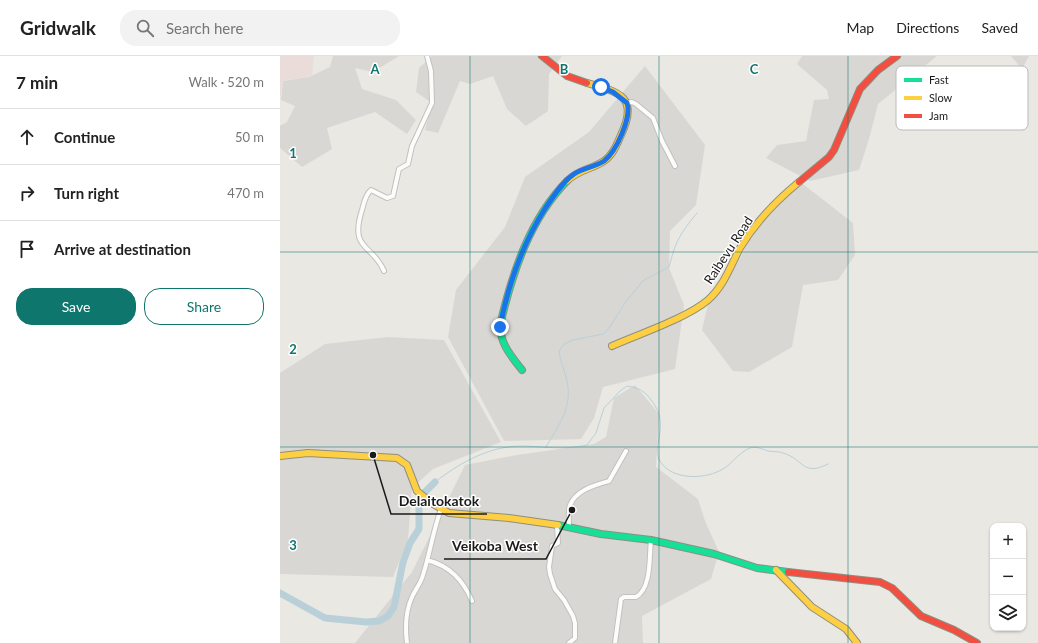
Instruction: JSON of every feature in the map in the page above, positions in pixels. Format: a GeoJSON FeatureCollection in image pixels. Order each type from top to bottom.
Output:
{"type":"FeatureCollection","features":[{"type":"Feature","properties":{"kind":"street"},"geometry":{"type":"LineString","coordinates":[[384,271],[380,263],[362,244],[358,233],[360,216],[365,199],[371,190],[388,198],[393,196],[399,176],[399,169],[407,165],[409,162],[412,146],[432,103],[431,71],[427,56]]}},
{"type":"Feature","properties":{"kind":"street"},"geometry":{"type":"LineString","coordinates":[[522,370],[515,361],[500,331],[505,306],[514,275],[532,233],[556,193],[572,175],[583,169],[599,164],[612,153],[628,116],[627,103],[623,99],[608,90],[570,77],[542,56]]}},
{"type":"Feature","properties":{"kind":"street","name":"Raibevu Road"},"geometry":{"type":"LineString","coordinates":[[612,346],[693,310],[709,299],[725,278],[741,247],[762,219],[784,194],[829,157],[839,142],[860,89],[878,70],[897,56]]}},
{"type":"Feature","properties":{"kind":"street"},"geometry":{"type":"LineString","coordinates":[[627,103],[632,102],[636,104],[653,118],[662,141],[675,166]]}},
{"type":"Feature","properties":{"kind":"street"},"geometry":{"type":"LineString","coordinates":[[569,527],[570,506],[576,496],[592,486],[609,481],[626,452]]}},
{"type":"Feature","properties":{"kind":"street"},"geometry":{"type":"LineString","coordinates":[[280,456],[308,453],[398,458],[407,465],[417,491],[441,509],[455,514],[509,518],[569,527],[628,539],[651,540],[714,554],[757,568],[817,574],[885,584],[921,616],[954,630],[977,643]]}},
{"type":"Feature","properties":{"kind":"street"},"geometry":{"type":"LineString","coordinates":[[407,643],[405,631],[407,612],[412,597],[423,577],[432,536],[441,509]]}},
{"type":"Feature","properties":{"kind":"street"},"geometry":{"type":"LineString","coordinates":[[557,525],[558,542],[551,547],[549,567],[555,589],[564,600],[575,623],[575,638],[569,643]]}},
{"type":"Feature","properties":{"kind":"street"},"geometry":{"type":"LineString","coordinates":[[615,643],[621,598],[636,597],[642,593],[646,585],[651,540]]}},
{"type":"Feature","properties":{"kind":"street"},"geometry":{"type":"LineString","coordinates":[[427,560],[454,573],[467,590],[472,601]]}},
{"type":"Feature","properties":{"kind":"street"},"geometry":{"type":"LineString","coordinates":[[776,570],[812,607],[846,629],[857,643]]}},
{"type":"Feature","properties":{"kind":"shaded area"},"geometry":{"type":"Polygon","coordinates":[[[280,56],[314,56],[312,76],[283,81],[280,100],[280,56]]]}},
{"type":"Feature","properties":{"kind":"shaded area"},"geometry":{"type":"Polygon","coordinates":[[[333,56],[399,56],[373,72],[355,68],[362,89],[396,100],[416,120],[407,134],[375,112],[327,128],[332,149],[302,167],[280,148],[280,126],[287,122],[295,106],[281,100],[283,81],[309,77],[330,67],[333,56]]]}},
{"type":"Feature","properties":{"kind":"shaded area"},"geometry":{"type":"Polygon","coordinates":[[[432,56],[562,56],[549,74],[548,111],[526,126],[507,109],[493,76],[470,84],[460,81],[438,133],[425,130],[432,103],[416,92],[419,68],[432,56]]]}},
{"type":"Feature","properties":{"kind":"shaded area"},"geometry":{"type":"Polygon","coordinates":[[[802,56],[937,56],[925,66],[896,66],[896,89],[878,104],[859,170],[810,181],[766,158],[777,145],[806,141],[814,100],[829,99],[827,90],[797,64],[802,56]]]}},
{"type":"Feature","properties":{"kind":"shaded area"},"geometry":{"type":"Polygon","coordinates":[[[1011,56],[1029,56],[1024,66],[1019,66],[1011,56]]]}},
{"type":"Feature","properties":{"kind":"shaded area"},"geometry":{"type":"Polygon","coordinates":[[[645,66],[705,145],[696,205],[670,231],[669,268],[684,305],[675,369],[603,387],[594,418],[581,439],[504,441],[448,337],[456,290],[505,227],[525,177],[589,132],[645,66]]]}},
{"type":"Feature","properties":{"kind":"shaded area"},"geometry":{"type":"Polygon","coordinates":[[[803,184],[853,223],[855,255],[838,280],[803,285],[792,347],[749,372],[733,371],[702,330],[708,304],[728,281],[761,218],[783,193],[803,184]]]}},
{"type":"Feature","properties":{"kind":"shaded area"},"geometry":{"type":"Polygon","coordinates":[[[388,337],[444,340],[501,442],[433,469],[412,488],[408,539],[393,577],[280,574],[280,373],[325,344],[388,337]]]}},
{"type":"Feature","properties":{"kind":"shaded area"},"geometry":{"type":"Polygon","coordinates":[[[635,385],[659,414],[656,467],[698,499],[705,521],[719,552],[711,579],[642,616],[643,643],[355,643],[412,572],[465,465],[517,455],[594,444],[606,437],[614,398],[635,385]]]}},
{"type":"Feature","properties":{"kind":"waterway"},"geometry":{"type":"LineString","coordinates":[[546,447],[560,424],[568,400],[567,381],[559,351],[564,344],[573,340],[603,334],[609,328],[627,300],[644,280],[669,267],[679,238],[686,226],[697,213]]}},
{"type":"Feature","properties":{"kind":"waterway"},"geometry":{"type":"LineString","coordinates":[[435,482],[455,468],[477,456],[500,448],[512,446],[563,448],[587,445],[596,433],[604,408],[620,391],[627,386],[644,392],[656,408],[659,415],[660,427],[657,451],[658,457],[666,468],[680,475],[705,476],[713,474],[726,467],[746,450],[754,447],[783,453],[808,468],[819,468],[828,464]]}},
{"type":"Feature","properties":{"kind":"waterway"},"geometry":{"type":"LineString","coordinates":[[280,593],[325,618],[366,622],[379,621],[388,616],[394,607],[403,562],[410,543],[419,529],[419,504],[423,494],[435,482]]}},
{"type":"Feature","properties":{"kind":"traffic: fast"},"geometry":{"type":"LineString","coordinates":[[522,370],[509,353],[503,341],[500,328],[501,321],[517,265],[533,229],[554,196],[567,181]]}},
{"type":"Feature","properties":{"kind":"traffic: fast"},"geometry":{"type":"LineString","coordinates":[[558,525],[601,534],[651,540],[714,554],[757,568],[788,572]]}},
{"type":"Feature","properties":{"kind":"traffic: slow"},"geometry":{"type":"LineString","coordinates":[[567,181],[576,174],[607,159],[616,146],[626,122],[628,112],[627,104],[623,98],[617,93],[587,83]]}},
{"type":"Feature","properties":{"kind":"traffic: slow"},"geometry":{"type":"LineString","coordinates":[[612,346],[676,319],[699,307],[708,300],[723,282],[740,248],[752,230],[775,204],[799,182]]}},
{"type":"Feature","properties":{"kind":"traffic: slow"},"geometry":{"type":"LineString","coordinates":[[280,456],[308,453],[397,458],[407,465],[417,491],[433,504],[449,513],[509,518],[558,525]]}},
{"type":"Feature","properties":{"kind":"traffic: slow"},"geometry":{"type":"LineString","coordinates":[[776,570],[812,607],[846,629],[857,643]]}},
{"type":"Feature","properties":{"kind":"traffic: jam"},"geometry":{"type":"LineString","coordinates":[[542,56],[567,76],[587,83]]}},
{"type":"Feature","properties":{"kind":"traffic: jam"},"geometry":{"type":"LineString","coordinates":[[799,182],[829,157],[834,150],[860,89],[878,70],[897,56]]}},
{"type":"Feature","properties":{"kind":"traffic: jam"},"geometry":{"type":"LineString","coordinates":[[788,572],[880,582],[892,588],[921,616],[954,630],[977,643]]}},
{"type":"Feature","properties":{"kind":"place","name":"Delaitokatok"},"geometry":{"type":"Point","coordinates":[373,455]}},
{"type":"Feature","properties":{"kind":"place","name":"Veikoba West"},"geometry":{"type":"Point","coordinates":[572,510]}},
{"type":"Feature","properties":{"kind":"route"},"geometry":{"type":"LineString","coordinates":[[500,327],[508,292],[514,275],[532,233],[546,207],[572,175],[604,161],[612,153],[620,138],[628,116],[629,110],[627,103],[613,92],[601,87]]}}]}
